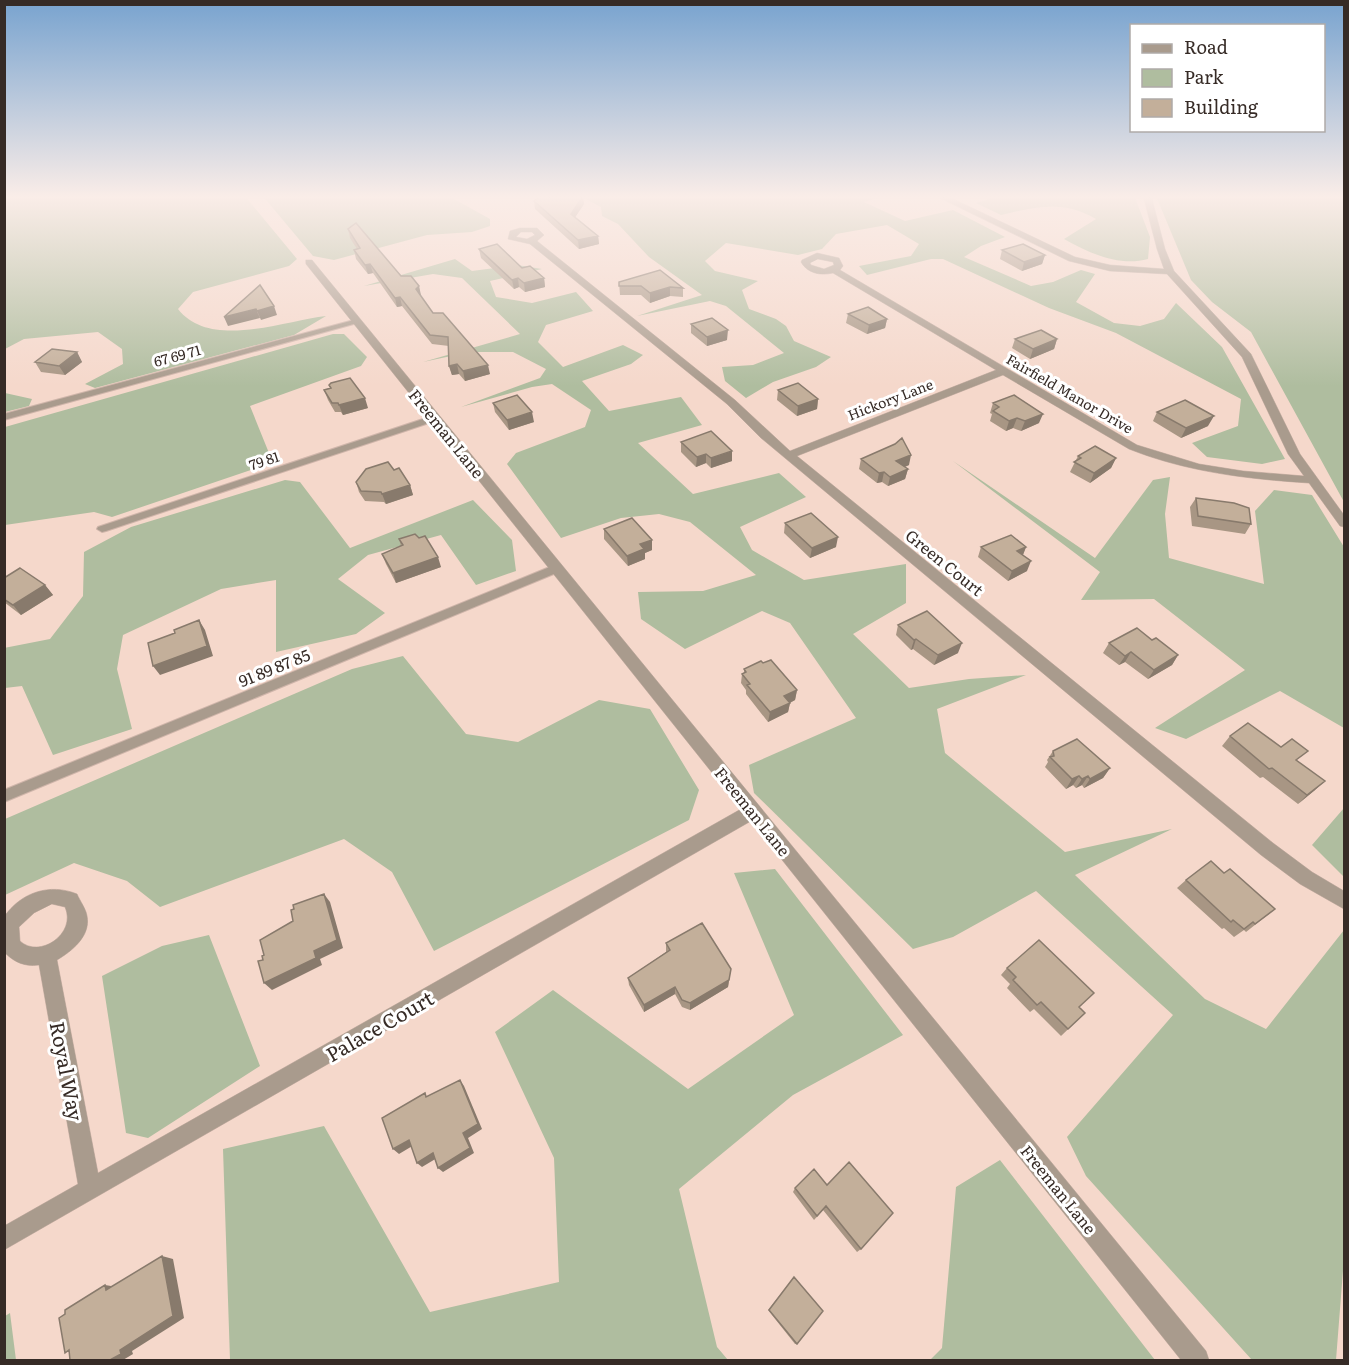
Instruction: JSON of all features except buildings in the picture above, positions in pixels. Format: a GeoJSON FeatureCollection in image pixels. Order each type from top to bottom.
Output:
{"type":"FeatureCollection","features":[{"type":"Feature","properties":{"kind":"street","name":"Green Court"},"geometry":{"type":"LineString","coordinates":[[554,259],[731,402],[765,436],[1267,849],[1306,878],[1344,901]]}},
{"type":"Feature","properties":{"kind":"street"},"geometry":{"type":"LineString","coordinates":[[1075,259],[1110,268],[1170,272]]}},
{"type":"Feature","properties":{"kind":"street"},"geometry":{"type":"LineString","coordinates":[[1165,259],[1170,272],[1246,356],[1294,454],[1344,523]]}},
{"type":"Feature","properties":{"kind":"street","name":"Freeman Lane"},"geometry":{"type":"LineString","coordinates":[[309,262],[1197,1360]]}},
{"type":"Feature","properties":{"kind":"street","name":"Fairfield Manor Drive"},"geometry":{"type":"LineString","coordinates":[[834,270],[1106,432],[1158,458],[1206,470],[1244,476],[1312,480]]}},
{"type":"Feature","properties":{"kind":"street","name":"Hickory Lane"},"geometry":{"type":"LineString","coordinates":[[789,455],[1003,371]]}},
{"type":"Feature","properties":{"kind":"street","name":"Palace Court"},"geometry":{"type":"LineString","coordinates":[[4,1239],[753,811]]}},
{"type":"Feature","properties":{"kind":"street","name":"Royal Way"},"geometry":{"type":"LineString","coordinates":[[46,952],[90,1190]]}},
{"type":"Feature","properties":{"kind":"lane","name":"67 69 71"},"geometry":{"type":"LineString","coordinates":[[4,417],[357,322]]}},
{"type":"Feature","properties":{"kind":"lane","name":"79 81"},"geometry":{"type":"LineString","coordinates":[[102,529],[435,418]]}},
{"type":"Feature","properties":{"kind":"lane","name":"91 89 87 85"},"geometry":{"type":"LineString","coordinates":[[4,796],[557,568]]}},
{"type":"Feature","properties":{"kind":"green space"},"geometry":{"type":"Polygon","coordinates":[[[5,259],[297,259],[289,266],[193,292],[178,309],[192,321],[209,328],[228,331],[269,327],[326,316],[294,335],[95,388],[85,384],[123,364],[122,349],[98,332],[24,339],[5,349],[5,259]]]}},
{"type":"Feature","properties":{"kind":"green space"},"geometry":{"type":"Polygon","coordinates":[[[455,259],[472,271],[517,265],[542,269],[490,281],[496,297],[532,303],[576,292],[593,311],[546,325],[538,342],[563,367],[623,345],[643,355],[631,364],[582,381],[609,411],[681,397],[702,425],[638,443],[693,494],[779,473],[806,497],[740,527],[752,550],[804,580],[906,564],[906,603],[853,634],[909,688],[969,679],[1026,675],[937,709],[945,753],[1065,852],[1172,829],[1075,875],[1205,999],[1266,1029],[1344,930],[1344,1258],[1336,1360],[1252,1360],[1086,1176],[1067,1137],[1173,1015],[1036,891],[953,937],[913,949],[754,793],[749,765],[856,718],[790,623],[762,611],[685,649],[641,619],[638,592],[703,591],[756,575],[690,522],[659,514],[621,518],[561,538],[507,464],[516,453],[585,427],[591,410],[552,384],[532,387],[461,407],[540,378],[546,369],[513,352],[470,352],[423,362],[520,334],[462,278],[433,274],[364,286],[455,259]]]}},
{"type":"Feature","properties":{"kind":"green space"},"geometry":{"type":"Polygon","coordinates":[[[651,259],[708,259],[705,261],[715,271],[758,281],[742,290],[749,309],[776,319],[786,326],[794,341],[831,357],[816,367],[773,382],[746,398],[725,381],[722,367],[753,365],[784,353],[726,306],[710,301],[637,316],[702,295],[651,259]]]}},
{"type":"Feature","properties":{"kind":"green space"},"geometry":{"type":"Polygon","coordinates":[[[897,259],[968,259],[1031,286],[1053,282],[1081,270],[1095,274],[1076,302],[1114,323],[1140,326],[1164,319],[1176,303],[1222,347],[1285,459],[1262,464],[1207,457],[1192,443],[1238,426],[1241,399],[1116,333],[1049,308],[943,259],[931,259],[867,275],[859,266],[897,259]]]}},
{"type":"Feature","properties":{"kind":"green space"},"geometry":{"type":"Polygon","coordinates":[[[1110,259],[1148,259],[1137,261],[1110,259]]]}},
{"type":"Feature","properties":{"kind":"green space"},"geometry":{"type":"Polygon","coordinates":[[[1182,259],[1344,259],[1344,502],[1251,332],[1212,302],[1191,280],[1182,259]]]}},
{"type":"Feature","properties":{"kind":"green space"},"geometry":{"type":"Polygon","coordinates":[[[333,334],[344,334],[367,357],[361,366],[250,406],[271,458],[257,468],[112,517],[94,512],[5,525],[5,427],[333,334]]]}},
{"type":"Feature","properties":{"kind":"green space"},"geometry":{"type":"Polygon","coordinates":[[[5,393],[32,399],[29,406],[5,412],[5,393]]]}},
{"type":"Feature","properties":{"kind":"green space"},"geometry":{"type":"Polygon","coordinates":[[[953,461],[1095,558],[1153,480],[1170,477],[1165,514],[1169,558],[1264,584],[1255,511],[1274,490],[1312,495],[1344,547],[1344,728],[1280,691],[1186,739],[1155,728],[1245,670],[1154,599],[1081,600],[1100,572],[953,461]]]}},
{"type":"Feature","properties":{"kind":"green space"},"geometry":{"type":"Polygon","coordinates":[[[285,480],[300,482],[350,548],[473,500],[512,540],[516,571],[476,585],[441,535],[368,555],[338,579],[385,613],[356,634],[276,652],[276,580],[221,589],[123,635],[117,669],[132,729],[53,755],[22,686],[5,688],[4,648],[50,639],[83,596],[84,552],[131,527],[285,480]]]}},
{"type":"Feature","properties":{"kind":"green space"},"geometry":{"type":"Polygon","coordinates":[[[403,656],[466,734],[518,742],[599,700],[650,709],[699,790],[689,820],[434,951],[392,872],[344,839],[160,907],[127,881],[74,863],[5,895],[5,819],[352,669],[403,656]]]}},
{"type":"Feature","properties":{"kind":"green space"},"geometry":{"type":"Polygon","coordinates":[[[1344,808],[1344,877],[1312,845],[1344,808]]]}},
{"type":"Feature","properties":{"kind":"green space"},"geometry":{"type":"Polygon","coordinates":[[[775,869],[903,1035],[793,1095],[679,1189],[717,1347],[728,1360],[230,1360],[223,1149],[324,1126],[430,1312],[559,1282],[554,1158],[495,1032],[553,990],[688,1089],[794,1015],[734,873],[775,869]]]}},
{"type":"Feature","properties":{"kind":"green space"},"geometry":{"type":"Polygon","coordinates":[[[209,935],[260,1066],[148,1138],[126,1133],[102,976],[162,946],[209,935]]]}},
{"type":"Feature","properties":{"kind":"green space"},"geometry":{"type":"Polygon","coordinates":[[[1000,1160],[1155,1360],[930,1360],[942,1348],[956,1187],[1000,1160]]]}},
{"type":"Feature","properties":{"kind":"green space"},"geometry":{"type":"Polygon","coordinates":[[[10,1313],[16,1360],[5,1360],[5,1316],[10,1313]]]}}]}
